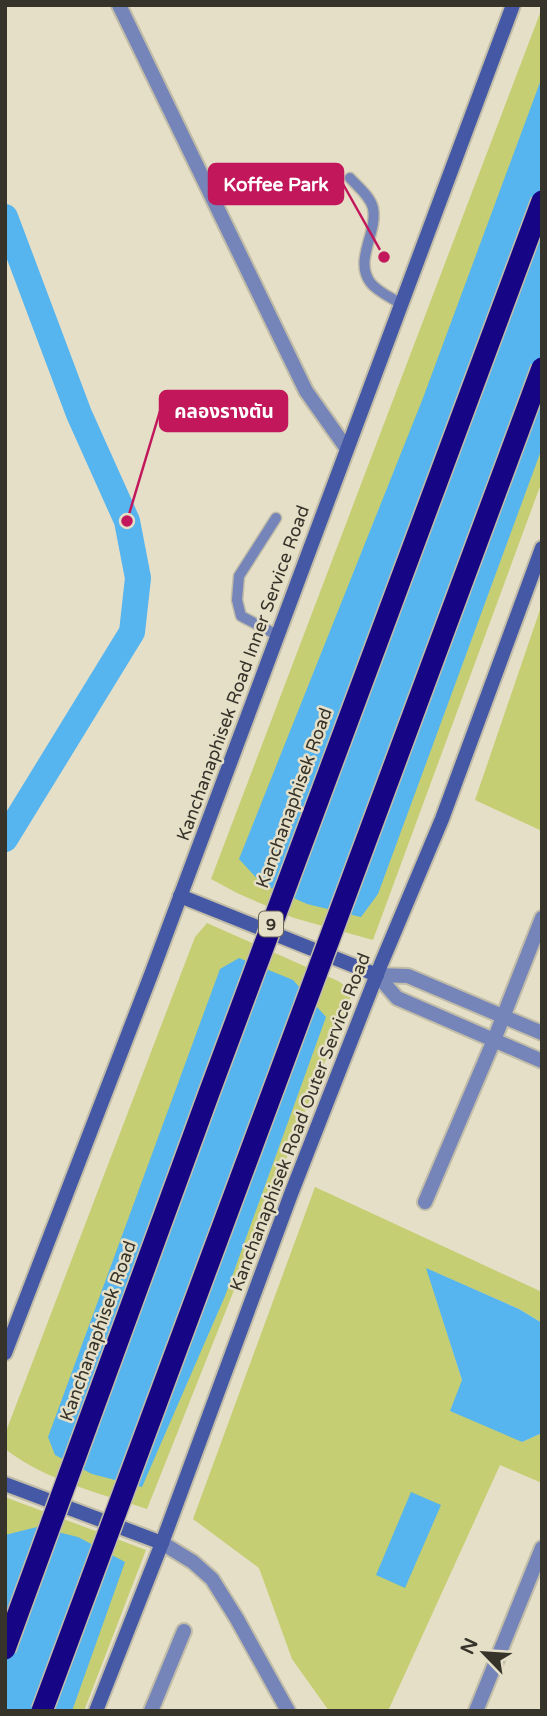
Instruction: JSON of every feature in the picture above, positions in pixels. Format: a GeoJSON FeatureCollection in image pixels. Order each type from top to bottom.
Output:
{"type":"FeatureCollection","features":[{"type":"Feature","properties":{"kind":"highway","name":"Kanchanaphisek Road"},"geometry":{"type":"LineString","coordinates":[[5,1650],[213,1080],[542,201]]}},
{"type":"Feature","properties":{"kind":"highway"},"geometry":{"type":"LineString","coordinates":[[42,1711],[542,368]]}},
{"type":"Feature","properties":{"kind":"main road","name":"Kanchanaphisek Road Inner Service Road"},"geometry":{"type":"LineString","coordinates":[[5,1353],[180,896],[513,5]]}},
{"type":"Feature","properties":{"kind":"main road","name":"Kanchanaphisek Road Outer Service Road"},"geometry":{"type":"LineString","coordinates":[[96,1711],[162,1543],[291,1194],[442,819],[542,548]]}},
{"type":"Feature","properties":{"kind":"main road"},"geometry":{"type":"LineString","coordinates":[[180,896],[377,975]]}},
{"type":"Feature","properties":{"kind":"main road"},"geometry":{"type":"LineString","coordinates":[[5,1484],[162,1543]]}},
{"type":"Feature","properties":{"kind":"street"},"geometry":{"type":"LineString","coordinates":[[119,5],[306,391],[347,449]]}},
{"type":"Feature","properties":{"kind":"street"},"geometry":{"type":"LineString","coordinates":[[425,1202],[542,918]]}},
{"type":"Feature","properties":{"kind":"street"},"geometry":{"type":"LineString","coordinates":[[377,975],[408,976],[542,1033]]}},
{"type":"Feature","properties":{"kind":"street"},"geometry":{"type":"LineString","coordinates":[[377,975],[397,998],[542,1061]]}},
{"type":"Feature","properties":{"kind":"street"},"geometry":{"type":"LineString","coordinates":[[162,1543],[193,1562],[212,1579],[288,1711]]}},
{"type":"Feature","properties":{"kind":"street"},"geometry":{"type":"LineString","coordinates":[[476,1711],[542,1548]]}},
{"type":"Feature","properties":{"kind":"street"},"geometry":{"type":"LineString","coordinates":[[151,1711],[184,1631]]}},
{"type":"Feature","properties":{"kind":"lane"},"geometry":{"type":"LineString","coordinates":[[350,178],[368,198],[373,210],[372,230],[363,265],[371,283],[401,304]]}},
{"type":"Feature","properties":{"kind":"lane"},"geometry":{"type":"LineString","coordinates":[[276,517],[239,576],[237,600],[241,616],[277,635]]}},
{"type":"Feature","properties":{"kind":"green space"},"geometry":{"type":"Polygon","coordinates":[[[542,8],[542,481],[373,940],[294,918],[211,879],[542,8]]]}},
{"type":"Feature","properties":{"kind":"green space"},"geometry":{"type":"Polygon","coordinates":[[[542,604],[542,831],[475,800],[542,604]]]}},
{"type":"Feature","properties":{"kind":"green space"},"geometry":{"type":"Polygon","coordinates":[[[207,923],[338,981],[353,991],[147,1509],[73,1485],[37,1469],[5,1449],[5,1434],[195,937],[207,923]]]}},
{"type":"Feature","properties":{"kind":"green space"},"geometry":{"type":"Polygon","coordinates":[[[315,1187],[542,1292],[542,1323],[519,1309],[427,1269],[462,1380],[522,1442],[542,1433],[542,1483],[500,1465],[388,1711],[329,1711],[292,1659],[259,1568],[193,1519],[315,1187]]]}},
{"type":"Feature","properties":{"kind":"green space"},"geometry":{"type":"Polygon","coordinates":[[[5,1497],[146,1550],[84,1711],[5,1711],[5,1497]]]}},
{"type":"Feature","properties":{"kind":"water"},"geometry":{"type":"Polygon","coordinates":[[[542,77],[542,448],[378,894],[361,917],[307,904],[262,884],[239,859],[423,398],[542,77]]]}},
{"type":"Feature","properties":{"kind":"water"},"geometry":{"type":"Polygon","coordinates":[[[239,958],[293,980],[326,1017],[225,1296],[142,1487],[92,1474],[55,1455],[48,1437],[220,969],[239,958]]]}},
{"type":"Feature","properties":{"kind":"water"},"geometry":{"type":"Polygon","coordinates":[[[426,1268],[519,1309],[542,1323],[542,1433],[522,1442],[450,1411],[462,1380],[426,1268]]]}},
{"type":"Feature","properties":{"kind":"water"},"geometry":{"type":"Polygon","coordinates":[[[411,1492],[441,1505],[405,1588],[376,1575],[411,1492]]]}},
{"type":"Feature","properties":{"kind":"water"},"geometry":{"type":"Polygon","coordinates":[[[37,1527],[78,1537],[125,1562],[72,1711],[5,1711],[5,1535],[37,1527]]]}},
{"type":"Feature","properties":{"kind":"waterway"},"geometry":{"type":"LineString","coordinates":[[5,217],[79,414],[127,521],[138,578],[132,632],[5,839]]}},
{"type":"Feature","properties":{"kind":"place","name":"Koffee Park"},"geometry":{"type":"Point","coordinates":[384,257]}},
{"type":"Feature","properties":{"kind":"place","name":"คลองรางตัน"},"geometry":{"type":"Point","coordinates":[127,521]}}]}
